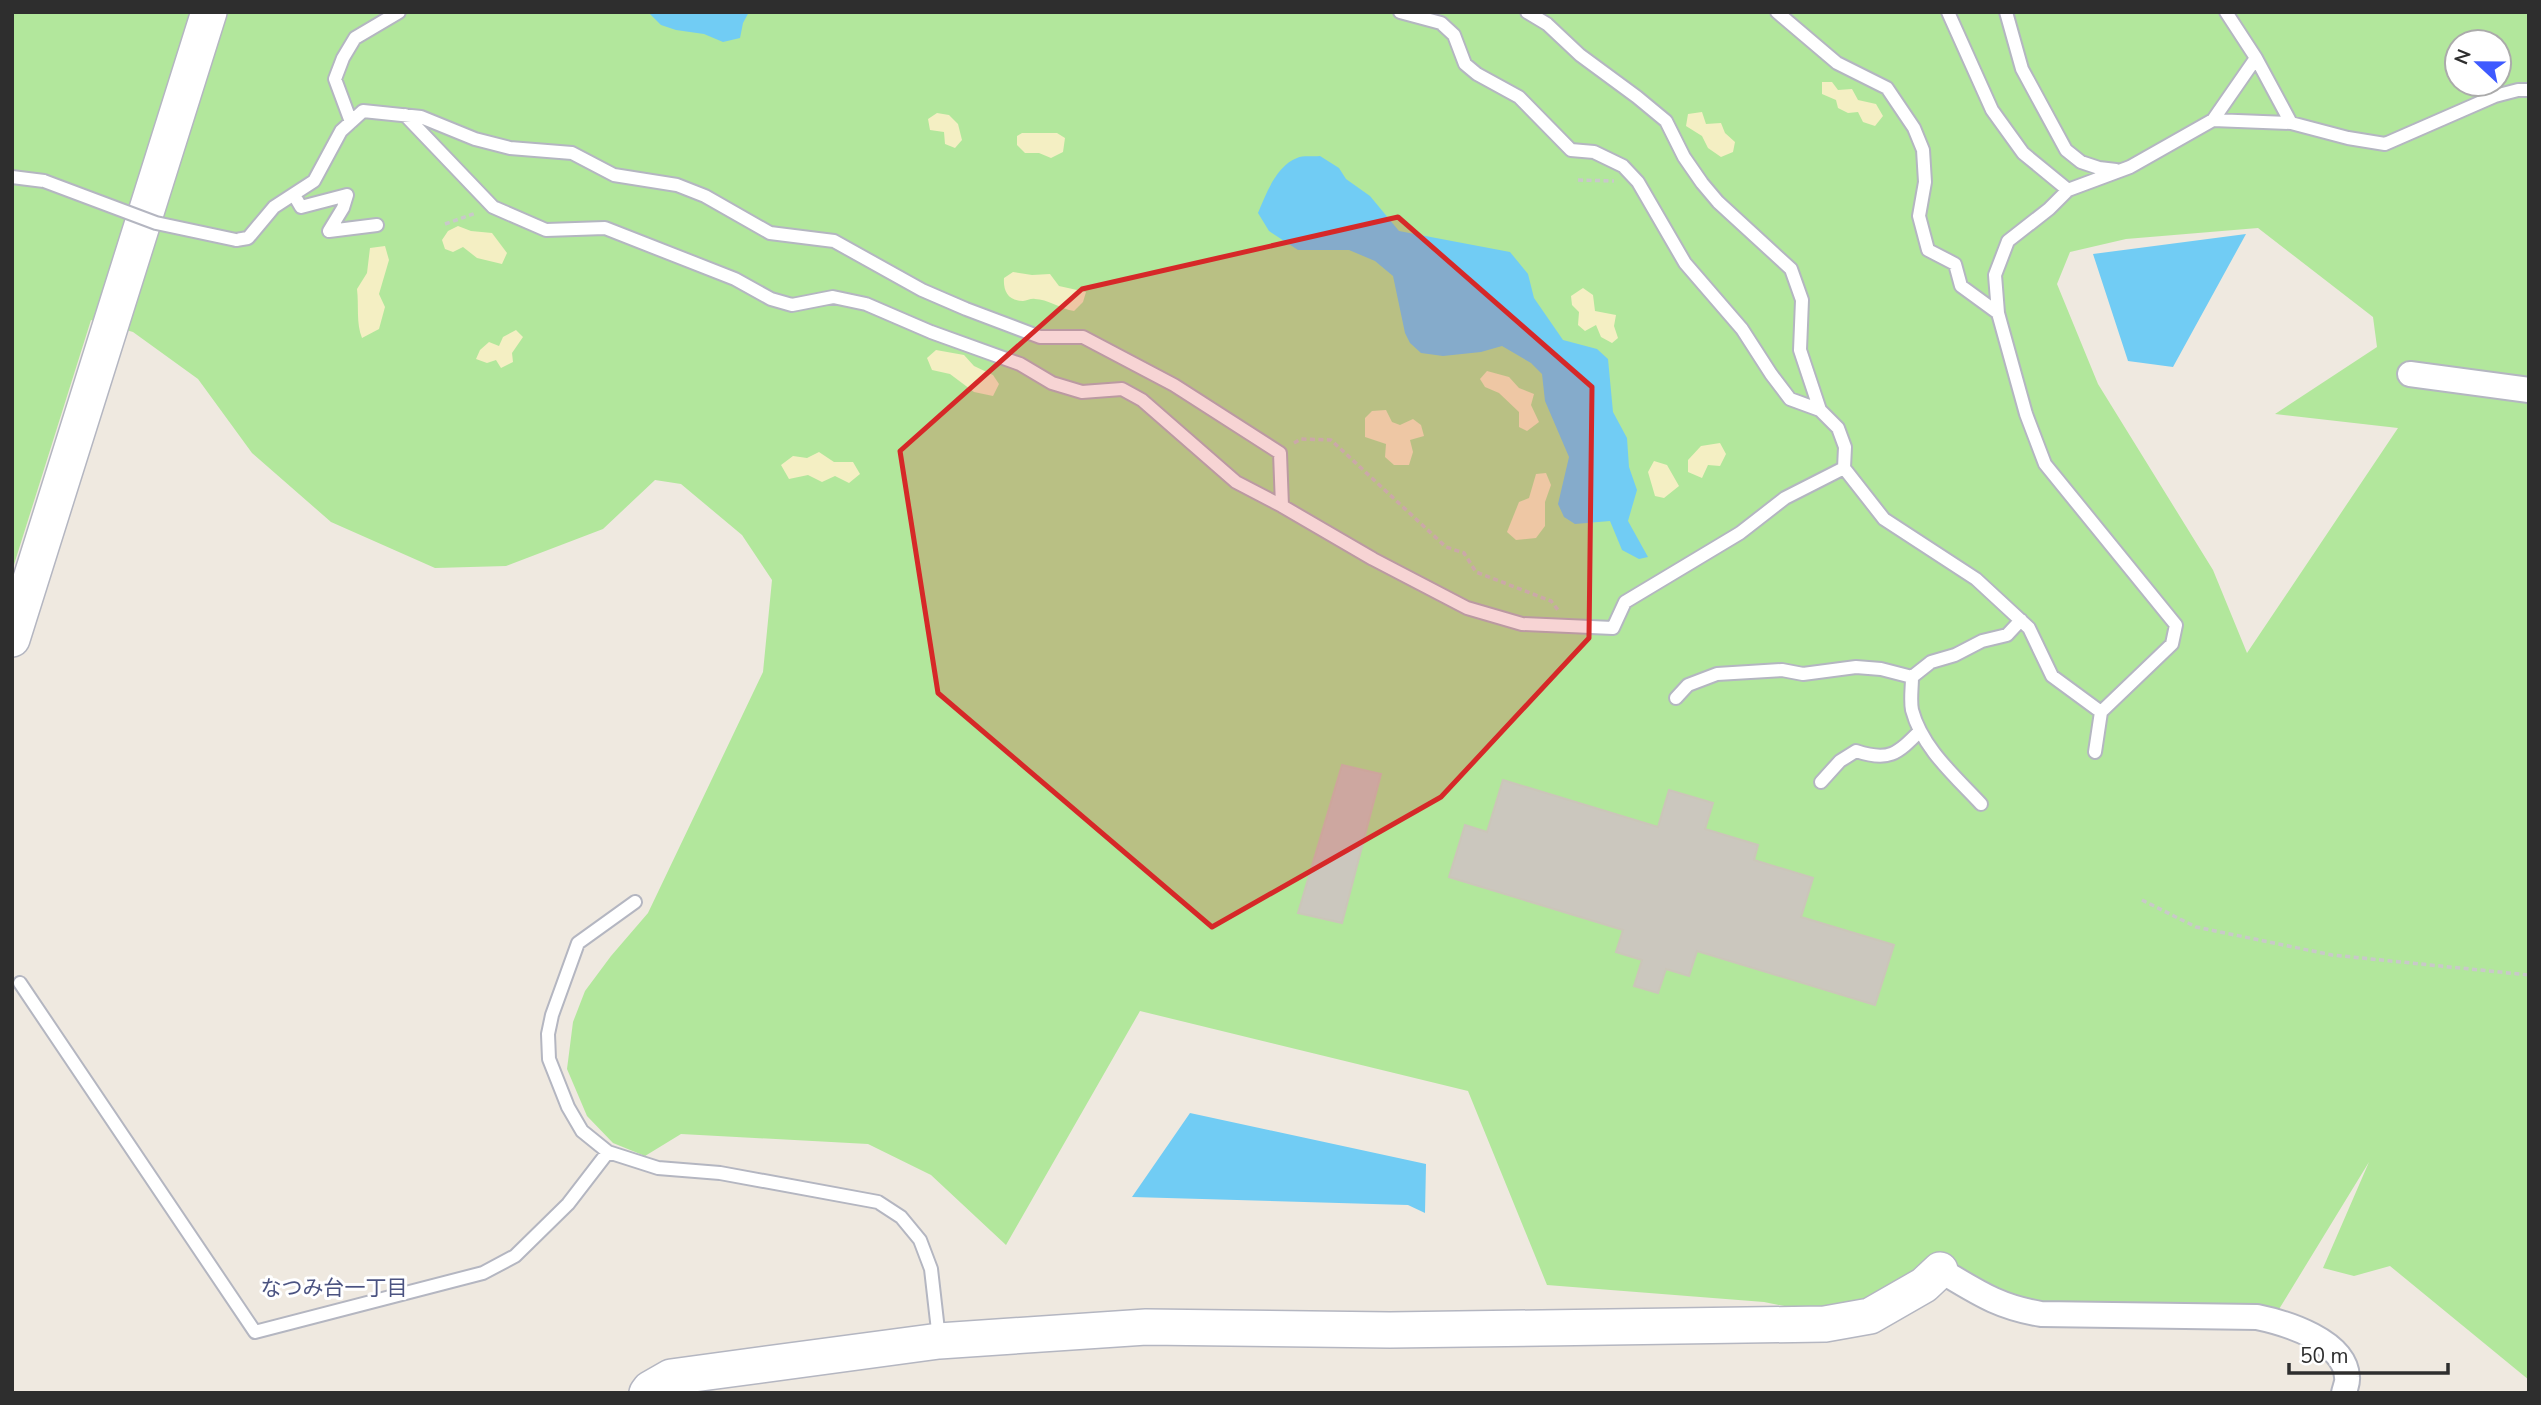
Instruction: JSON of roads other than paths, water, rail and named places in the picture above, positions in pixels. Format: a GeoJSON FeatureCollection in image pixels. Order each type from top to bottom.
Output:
{"type":"FeatureCollection","features":[{"type":"Feature","properties":{"kind":"street"},"geometry":{"type":"LineString","coordinates":[[12,639],[209,12]]}},
{"type":"Feature","properties":{"kind":"street"},"geometry":{"type":"LineString","coordinates":[[2410,374],[2529,390]]}},
{"type":"Feature","properties":{"kind":"street"},"geometry":{"type":"LineString","coordinates":[[647,1393],[671,1377],[939,1340],[1146,1327],[1391,1329],[1825,1324],[1870,1316],[1924,1285],[1940,1270],[1990,1300],[2014,1309],[2041,1314],[2257,1317],[2277,1321],[2323,1342],[2342,1358],[2348,1378],[2344,1393]]}},
{"type":"Feature","properties":{"kind":"lane"},"geometry":{"type":"LineString","coordinates":[[351,122],[335,79],[343,58],[355,38],[399,12]]}},
{"type":"Feature","properties":{"kind":"lane"},"geometry":{"type":"LineString","coordinates":[[1400,12],[1441,23],[1454,35],[1465,64],[1477,74],[1519,97],[1571,150],[1594,152],[1623,166],[1638,182],[1685,263],[1742,329],[1790,399],[1820,410],[1838,428],[1845,447],[1844,468],[1884,519],[1976,579],[2029,628],[2052,676],[2101,712]]}},
{"type":"Feature","properties":{"kind":"lane"},"geometry":{"type":"LineString","coordinates":[[1527,12],[1547,24],[1580,55],[1665,121],[1684,157],[1718,202],[1791,269],[1802,300],[1800,349],[1820,410]]}},
{"type":"Feature","properties":{"kind":"lane"},"geometry":{"type":"LineString","coordinates":[[1777,12],[1837,64],[1887,88],[1914,128],[1923,150],[1924,182],[1919,216],[1928,250],[1955,264],[1961,286],[1998,313]]}},
{"type":"Feature","properties":{"kind":"lane"},"geometry":{"type":"LineString","coordinates":[[1948,12],[1992,110],[2023,153],[2068,190]]}},
{"type":"Feature","properties":{"kind":"lane"},"geometry":{"type":"LineString","coordinates":[[2006,12],[2022,69],[2066,150],[2081,162],[2099,169],[2119,170]]}},
{"type":"Feature","properties":{"kind":"lane"},"geometry":{"type":"LineString","coordinates":[[2226,12],[2256,58],[2291,123]]}},
{"type":"Feature","properties":{"kind":"lane"},"geometry":{"type":"LineString","coordinates":[[2095,752],[2101,712],[2172,644],[2176,625],[2045,464],[2026,414],[1998,313],[1995,275],[2008,241],[2049,209],[2068,190],[2130,167],[2213,120],[2256,58]]}},
{"type":"Feature","properties":{"kind":"lane"},"geometry":{"type":"LineString","coordinates":[[2213,120],[2291,123],[2348,138],[2385,144],[2495,96],[2529,90]]}},
{"type":"Feature","properties":{"kind":"lane"},"geometry":{"type":"LineString","coordinates":[[12,177],[44,181],[156,223],[236,240],[247,238],[274,207],[314,181],[341,131],[363,111],[421,117],[475,139],[510,148],[572,153],[614,174],[677,185],[705,196],[770,233],[834,242],[922,290],[1040,337],[1083,337],[1174,385],[1280,453],[1282,506]]}},
{"type":"Feature","properties":{"kind":"lane"},"geometry":{"type":"LineString","coordinates":[[405,115],[493,207],[546,230],[605,228],[735,279],[771,299],[792,305],[833,297],[866,304],[931,332],[1020,364],[1052,383],[1082,392],[1122,389],[1142,400],[1236,482],[1373,559],[1467,607],[1522,624],[1613,628],[1625,602],[1740,533],[1786,498],[1844,468]]}},
{"type":"Feature","properties":{"kind":"lane"},"geometry":{"type":"LineString","coordinates":[[294,195],[301,207],[347,195],[343,208],[329,231],[376,225]]}},
{"type":"Feature","properties":{"kind":"lane"},"geometry":{"type":"LineString","coordinates":[[1912,677],[1931,662],[1955,655],[1982,641],[2007,635],[2021,620]]}},
{"type":"Feature","properties":{"kind":"lane"},"geometry":{"type":"LineString","coordinates":[[1676,698],[1689,685],[1717,674],[1782,670],[1803,674],[1856,667],[1881,669],[1912,677]]}},
{"type":"Feature","properties":{"kind":"lane"},"geometry":{"type":"LineString","coordinates":[[1912,677],[1912,709],[1920,731],[1943,764],[1981,804]]}},
{"type":"Feature","properties":{"kind":"lane"},"geometry":{"type":"LineString","coordinates":[[1821,782],[1840,761],[1856,751],[1876,758],[1892,756],[1920,731]]}},
{"type":"Feature","properties":{"kind":"lane"},"geometry":{"type":"LineString","coordinates":[[635,902],[578,943],[552,1015],[548,1034],[549,1059],[568,1107],[582,1130],[608,1152],[658,1168],[720,1173],[877,1202],[901,1217],[920,1240],[931,1269],[939,1340]]}},
{"type":"Feature","properties":{"kind":"lane"},"geometry":{"type":"LineString","coordinates":[[20,983],[256,1332],[482,1273],[515,1256],[568,1204],[608,1152]]}},
{"type":"Feature","properties":{"kind":"water"},"geometry":{"type":"Polygon","coordinates":[[[648,12],[749,12],[740,38],[723,42],[704,34],[661,25],[648,12]]]}},
{"type":"Feature","properties":{"kind":"water"},"geometry":{"type":"Polygon","coordinates":[[[1320,156],[1339,168],[1346,179],[1370,196],[1399,231],[1510,252],[1528,274],[1534,298],[1563,340],[1597,349],[1608,359],[1613,412],[1627,438],[1629,467],[1637,490],[1628,521],[1648,557],[1639,559],[1622,550],[1610,521],[1575,524],[1564,517],[1558,504],[1569,457],[1545,401],[1542,374],[1531,363],[1502,346],[1481,352],[1443,356],[1421,353],[1410,343],[1405,333],[1393,276],[1375,261],[1349,250],[1298,250],[1269,231],[1258,213],[1278,174],[1283,167],[1297,158],[1320,156]]]}},
{"type":"Feature","properties":{"kind":"water"},"geometry":{"type":"Polygon","coordinates":[[[2246,234],[2173,367],[2128,361],[2093,254],[2246,234]]]}},
{"type":"Feature","properties":{"kind":"water"},"geometry":{"type":"Polygon","coordinates":[[[1190,1113],[1426,1164],[1425,1213],[1408,1205],[1132,1197],[1190,1113]]]}},
{"type":"Feature","properties":{"kind":"district","name":"なつみ台一丁目"},"geometry":{"type":"Point","coordinates":[334,1288]}}]}
